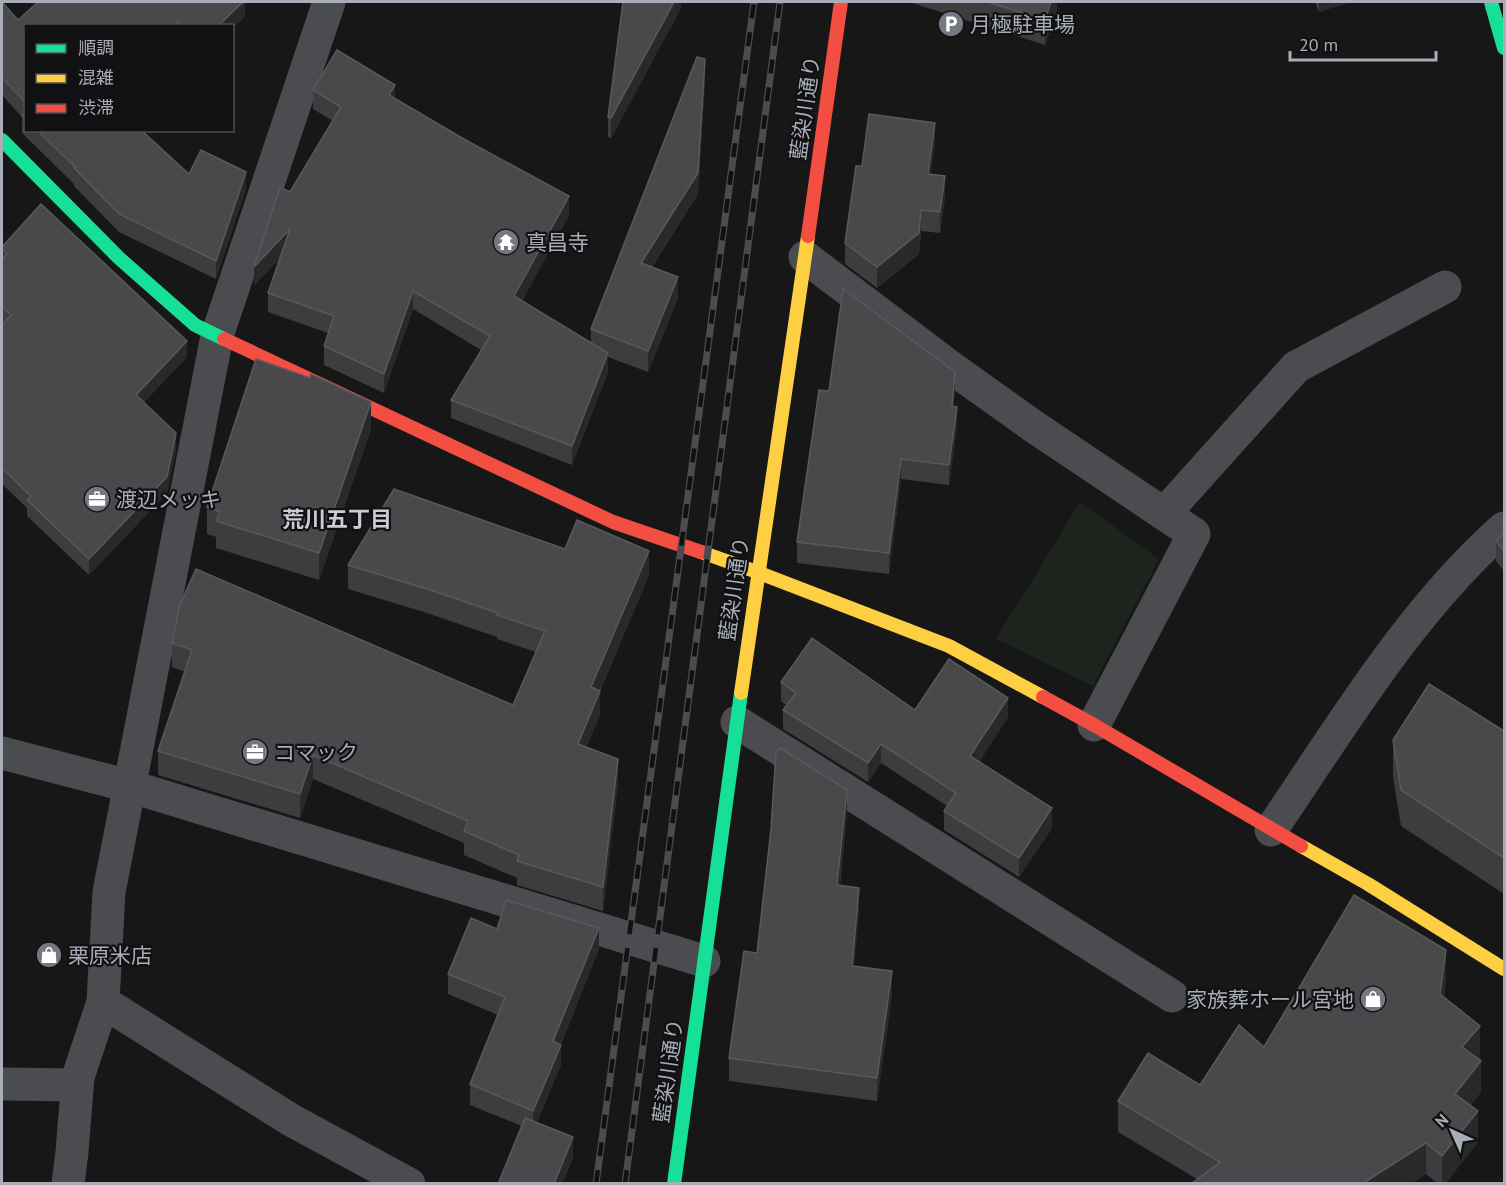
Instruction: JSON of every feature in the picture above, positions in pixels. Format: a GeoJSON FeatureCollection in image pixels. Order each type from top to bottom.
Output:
{"type":"FeatureCollection","features":[{"type":"Feature","properties":{"kind":"street"},"geometry":{"type":"LineString","coordinates":[[68,1184],[78,1077],[103,1002],[109,892],[217,336],[328,2]]}},
{"type":"Feature","properties":{"kind":"street","name":"藍染川通り"},"geometry":{"type":"LineString","coordinates":[[674,1184],[757,572],[806,257],[841,2]]}},
{"type":"Feature","properties":{"kind":"street"},"geometry":{"type":"LineString","coordinates":[[1491,2],[1504,48]]}},
{"type":"Feature","properties":{"kind":"street"},"geometry":{"type":"LineString","coordinates":[[2,140],[119,258],[195,325],[613,522],[757,572],[949,646],[1094,725],[1271,830],[1368,884],[1504,969]]}},
{"type":"Feature","properties":{"kind":"street"},"geometry":{"type":"LineString","coordinates":[[806,257],[949,366],[1033,426],[1194,534],[1094,725]]}},
{"type":"Feature","properties":{"kind":"street"},"geometry":{"type":"LineString","coordinates":[[1164,514],[1296,367],[1445,287]]}},
{"type":"Feature","properties":{"kind":"street"},"geometry":{"type":"LineString","coordinates":[[1271,830],[1385,662],[1472,556],[1504,528]]}},
{"type":"Feature","properties":{"kind":"street"},"geometry":{"type":"LineString","coordinates":[[737,722],[1172,996]]}},
{"type":"Feature","properties":{"kind":"street"},"geometry":{"type":"LineString","coordinates":[[2,753],[129,786],[704,961]]}},
{"type":"Feature","properties":{"kind":"street"},"geometry":{"type":"LineString","coordinates":[[103,1002],[291,1120],[409,1184]]}},
{"type":"Feature","properties":{"kind":"street"},"geometry":{"type":"LineString","coordinates":[[2,1084],[77,1085]]}},
{"type":"Feature","properties":{"kind":"shaded area"},"geometry":{"type":"Polygon","coordinates":[[[1080,502],[1159,559],[1093,686],[996,639],[1080,502]]]}},
{"type":"Feature","properties":{"kind":"building"},"geometry":{"type":"Polygon","coordinates":[[[2,2],[18,20],[38,2],[243,2],[220,24],[179,24],[177,22],[176,24],[24,24],[24,101],[2,78],[2,2]]]}},
{"type":"Feature","properties":{"kind":"building"},"geometry":{"type":"Polygon","coordinates":[[[623,2],[674,2],[611,118],[608,117],[623,2]]]}},
{"type":"Feature","properties":{"kind":"building"},"geometry":{"type":"Polygon","coordinates":[[[988,2],[1051,2],[1045,20],[988,2]]]}},
{"type":"Feature","properties":{"kind":"building"},"geometry":{"type":"Polygon","coordinates":[[[337,50],[395,85],[389,95],[569,196],[514,296],[608,353],[572,446],[451,400],[490,336],[413,291],[384,374],[324,346],[334,316],[268,293],[290,229],[254,267],[280,187],[290,192],[341,107],[313,90],[337,50]]]}},
{"type":"Feature","properties":{"kind":"building"},"geometry":{"type":"Polygon","coordinates":[[[697,57],[705,59],[698,173],[641,263],[678,277],[648,351],[591,329],[697,57]]]}},
{"type":"Feature","properties":{"kind":"building"},"geometry":{"type":"Polygon","coordinates":[[[869,114],[935,123],[928,174],[945,176],[940,212],[921,210],[919,233],[877,267],[845,243],[856,166],[862,166],[869,114]]]}},
{"type":"Feature","properties":{"kind":"building"},"geometry":{"type":"Polygon","coordinates":[[[39,132],[143,132],[189,174],[201,150],[246,172],[216,261],[119,214],[39,132]]]}},
{"type":"Feature","properties":{"kind":"building"},"geometry":{"type":"Polygon","coordinates":[[[41,204],[187,341],[136,395],[176,433],[167,477],[89,559],[27,500],[31,496],[2,468],[2,325],[11,315],[2,307],[2,260],[7,254],[2,247],[41,204]]]}},
{"type":"Feature","properties":{"kind":"building"},"geometry":{"type":"Polygon","coordinates":[[[843,289],[955,372],[952,406],[957,407],[949,465],[901,459],[889,553],[797,542],[819,390],[829,391],[843,289]]]}},
{"type":"Feature","properties":{"kind":"building"},"geometry":{"type":"Polygon","coordinates":[[[256,359],[310,378],[311,374],[371,402],[319,553],[216,521],[220,512],[207,507],[256,359]]]}},
{"type":"Feature","properties":{"kind":"building"},"geometry":{"type":"Polygon","coordinates":[[[394,489],[565,549],[577,520],[649,551],[591,687],[600,691],[578,744],[618,759],[603,887],[517,861],[519,855],[464,831],[468,821],[313,755],[300,794],[158,751],[192,650],[172,643],[179,607],[196,569],[513,705],[545,631],[427,589],[348,565],[394,489]]]}},
{"type":"Feature","properties":{"kind":"building"},"geometry":{"type":"Polygon","coordinates":[[[1504,533],[1504,551],[1496,541],[1504,533]]]}},
{"type":"Feature","properties":{"kind":"building"},"geometry":{"type":"Polygon","coordinates":[[[812,638],[915,710],[949,659],[1008,698],[970,756],[1052,808],[1019,858],[944,811],[956,793],[881,744],[868,763],[783,710],[796,693],[781,682],[812,638]]]}},
{"type":"Feature","properties":{"kind":"building"},"geometry":{"type":"Polygon","coordinates":[[[1429,684],[1504,731],[1504,858],[1401,790],[1393,740],[1429,684]]]}},
{"type":"Feature","properties":{"kind":"building"},"geometry":{"type":"Polygon","coordinates":[[[780,748],[847,790],[837,885],[859,888],[852,966],[892,971],[877,1078],[729,1058],[744,951],[757,953],[771,829],[776,752],[780,748]]]}},
{"type":"Feature","properties":{"kind":"building"},"geometry":{"type":"Polygon","coordinates":[[[1354,895],[1446,950],[1440,994],[1480,1026],[1462,1047],[1481,1061],[1455,1094],[1478,1111],[1442,1156],[1426,1143],[1362,1184],[1191,1184],[1220,1162],[1118,1101],[1148,1053],[1200,1085],[1239,1025],[1264,1047],[1354,895]]]}},
{"type":"Feature","properties":{"kind":"building"},"geometry":{"type":"Polygon","coordinates":[[[506,900],[599,928],[553,1041],[561,1045],[533,1111],[470,1084],[505,997],[448,974],[471,918],[497,929],[506,900]]]}},
{"type":"Feature","properties":{"kind":"building"},"geometry":{"type":"Polygon","coordinates":[[[525,1118],[573,1137],[554,1184],[498,1184],[525,1118]]]}},
{"type":"Feature","properties":{"kind":"railway"},"geometry":{"type":"LineString","coordinates":[[596,1184],[754,2]]}},
{"type":"Feature","properties":{"kind":"railway"},"geometry":{"type":"LineString","coordinates":[[625,1184],[780,2]]}},
{"type":"Feature","properties":{"kind":"traffic: fast"},"geometry":{"type":"LineString","coordinates":[[1491,2],[1504,48]]}},
{"type":"Feature","properties":{"kind":"traffic: fast"},"geometry":{"type":"LineString","coordinates":[[2,140],[119,258],[195,325],[224,339]]}},
{"type":"Feature","properties":{"kind":"traffic: fast"},"geometry":{"type":"LineString","coordinates":[[674,1184],[741,693]]}},
{"type":"Feature","properties":{"kind":"traffic: slow"},"geometry":{"type":"LineString","coordinates":[[741,693],[808,236]]}},
{"type":"Feature","properties":{"kind":"traffic: slow"},"geometry":{"type":"LineString","coordinates":[[701,552],[949,646],[1043,697]]}},
{"type":"Feature","properties":{"kind":"traffic: slow"},"geometry":{"type":"LineString","coordinates":[[1301,846],[1368,884],[1504,969]]}},
{"type":"Feature","properties":{"kind":"traffic: jam"},"geometry":{"type":"LineString","coordinates":[[808,236],[841,2]]}},
{"type":"Feature","properties":{"kind":"traffic: jam"},"geometry":{"type":"LineString","coordinates":[[224,339],[613,522],[701,552]]}},
{"type":"Feature","properties":{"kind":"traffic: jam"},"geometry":{"type":"LineString","coordinates":[[1043,697],[1301,846]]}},
{"type":"Feature","properties":{"kind":"place","name":"月極駐車場"},"geometry":{"type":"Point","coordinates":[951,24]}},
{"type":"Feature","properties":{"kind":"place","name":"真昌寺"},"geometry":{"type":"Point","coordinates":[506,242]}},
{"type":"Feature","properties":{"kind":"place","name":"渡辺メッキ"},"geometry":{"type":"Point","coordinates":[97,499]}},
{"type":"Feature","properties":{"kind":"place","name":"コマック"},"geometry":{"type":"Point","coordinates":[255,752]}},
{"type":"Feature","properties":{"kind":"place","name":"栗原米店"},"geometry":{"type":"Point","coordinates":[49,955]}},
{"type":"Feature","properties":{"kind":"place","name":"家族葬ホール宮地"},"geometry":{"type":"Point","coordinates":[1373,999]}},
{"type":"Feature","properties":{"kind":"district","name":"荒川五丁目"},"geometry":{"type":"Point","coordinates":[337,519]}}]}
